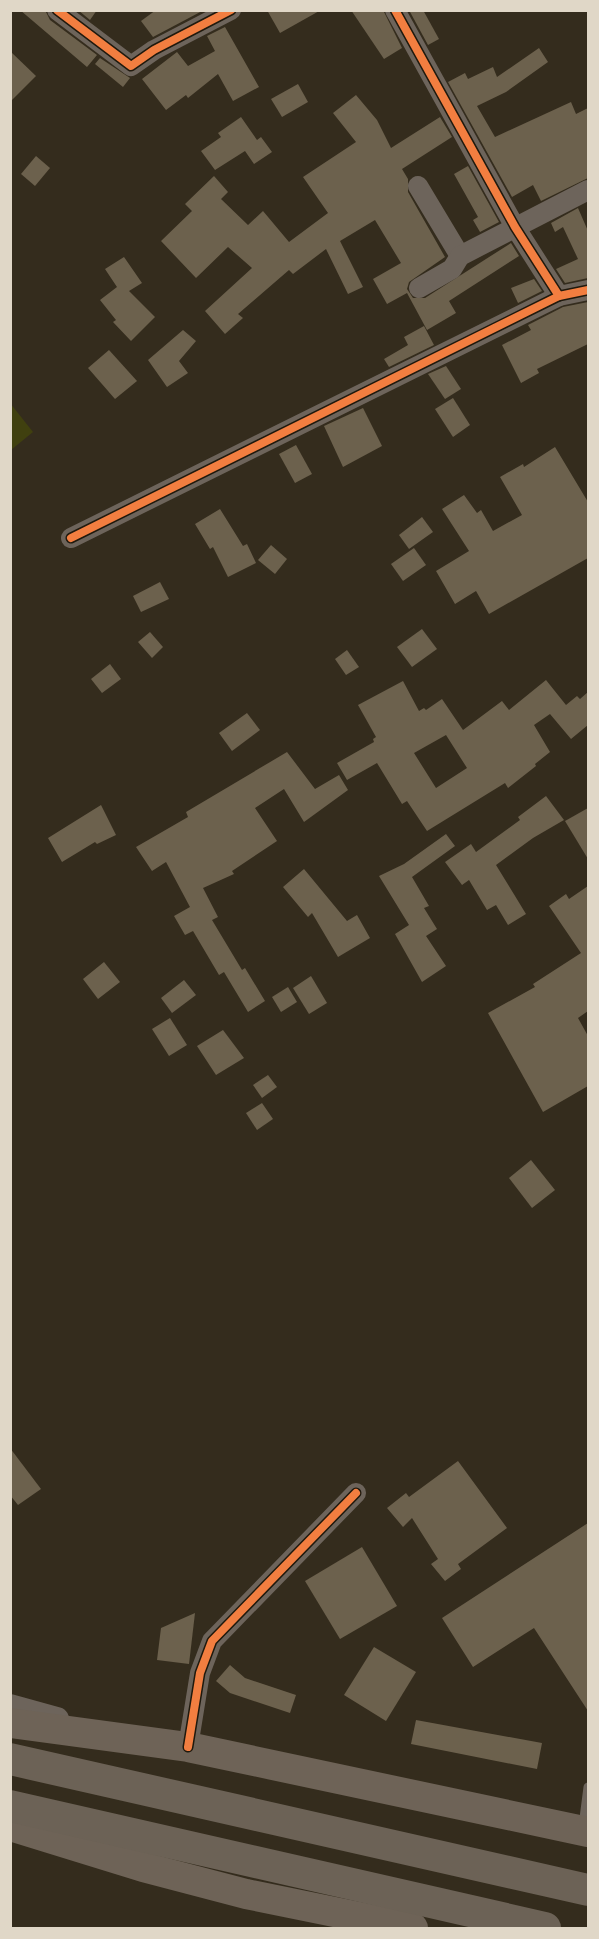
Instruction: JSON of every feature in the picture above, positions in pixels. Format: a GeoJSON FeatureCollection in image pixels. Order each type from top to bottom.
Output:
{"type":"FeatureCollection","features":[{"type":"Feature","properties":{"kind":"highway"},"geometry":{"type":"LineString","coordinates":[[10,1759],[588,1890]]}},
{"type":"Feature","properties":{"kind":"highway"},"geometry":{"type":"LineString","coordinates":[[14,1822],[359,1887],[545,1929]]}},
{"type":"Feature","properties":{"kind":"main road"},"geometry":{"type":"LineString","coordinates":[[10,1723],[188,1747],[585,1832]]}},
{"type":"Feature","properties":{"kind":"main road"},"geometry":{"type":"LineString","coordinates":[[14,1822],[142,1867],[235,1891],[408,1928]]}},
{"type":"Feature","properties":{"kind":"street"},"geometry":{"type":"LineString","coordinates":[[57,10],[131,66],[154,50],[230,11]]}},
{"type":"Feature","properties":{"kind":"street"},"geometry":{"type":"LineString","coordinates":[[395,10],[514,227],[559,296]]}},
{"type":"Feature","properties":{"kind":"street"},"geometry":{"type":"LineString","coordinates":[[418,186],[460,256]]}},
{"type":"Feature","properties":{"kind":"street"},"geometry":{"type":"LineString","coordinates":[[419,288],[452,268],[460,256],[588,190]]}},
{"type":"Feature","properties":{"kind":"street"},"geometry":{"type":"LineString","coordinates":[[71,538],[559,296],[588,290]]}},
{"type":"Feature","properties":{"kind":"street"},"geometry":{"type":"LineString","coordinates":[[188,1747],[200,1673],[212,1641],[356,1493]]}},
{"type":"Feature","properties":{"kind":"street"},"geometry":{"type":"LineString","coordinates":[[10,1706],[124,1737]]}},
{"type":"Feature","properties":{"kind":"lane"},"geometry":{"type":"LineString","coordinates":[[585,1832],[588,1787]]}},
{"type":"Feature","properties":{"kind":"shaded area"},"geometry":{"type":"Polygon","coordinates":[[[10,403],[33,432],[11,450],[10,450],[10,403]]]}},
{"type":"Feature","properties":{"kind":"building"},"geometry":{"type":"Polygon","coordinates":[[[20,10],[45,10],[50,20],[97,55],[87,67],[20,10]]]}},
{"type":"Feature","properties":{"kind":"building"},"geometry":{"type":"Polygon","coordinates":[[[78,10],[97,10],[90,20],[78,10]]]}},
{"type":"Feature","properties":{"kind":"building"},"geometry":{"type":"Polygon","coordinates":[[[156,10],[204,10],[153,37],[141,21],[156,10]]]}},
{"type":"Feature","properties":{"kind":"building"},"geometry":{"type":"Polygon","coordinates":[[[267,10],[321,10],[280,33],[267,10]]]}},
{"type":"Feature","properties":{"kind":"building"},"geometry":{"type":"Polygon","coordinates":[[[351,10],[383,10],[402,48],[384,59],[351,10]]]}},
{"type":"Feature","properties":{"kind":"building"},"geometry":{"type":"Polygon","coordinates":[[[409,10],[423,10],[439,39],[428,45],[409,10]]]}},
{"type":"Feature","properties":{"kind":"building"},"geometry":{"type":"Polygon","coordinates":[[[225,27],[259,87],[233,101],[218,74],[188,98],[186,95],[166,110],[142,79],[177,52],[188,66],[215,51],[207,36],[225,27]]]}},
{"type":"Feature","properties":{"kind":"building"},"geometry":{"type":"Polygon","coordinates":[[[539,48],[548,62],[506,92],[477,106],[495,137],[571,102],[576,114],[588,108],[588,178],[541,201],[533,185],[512,197],[448,82],[465,73],[468,79],[493,67],[497,77],[539,48]]]}},
{"type":"Feature","properties":{"kind":"building"},"geometry":{"type":"Polygon","coordinates":[[[10,51],[36,76],[10,102],[10,51]]]}},
{"type":"Feature","properties":{"kind":"building"},"geometry":{"type":"Polygon","coordinates":[[[100,58],[130,78],[123,87],[95,64],[100,58]]]}},
{"type":"Feature","properties":{"kind":"building"},"geometry":{"type":"Polygon","coordinates":[[[298,84],[308,102],[282,117],[271,99],[298,84]]]}},
{"type":"Feature","properties":{"kind":"building"},"geometry":{"type":"Polygon","coordinates":[[[356,95],[377,120],[391,148],[440,117],[452,137],[402,169],[408,179],[408,192],[445,257],[409,282],[407,289],[413,298],[425,298],[511,243],[519,256],[449,301],[456,313],[427,330],[407,293],[387,304],[373,279],[401,263],[375,220],[340,241],[363,287],[348,294],[326,249],[293,274],[289,270],[238,314],[243,318],[225,334],[205,311],[252,268],[228,247],[196,278],[161,241],[192,211],[185,204],[214,176],[228,192],[221,199],[248,225],[263,211],[289,242],[328,213],[303,177],[356,142],[333,113],[356,95]]]}},
{"type":"Feature","properties":{"kind":"building"},"geometry":{"type":"Polygon","coordinates":[[[241,117],[257,140],[261,137],[272,152],[254,164],[245,151],[215,170],[201,151],[221,137],[218,133],[241,117]]]}},
{"type":"Feature","properties":{"kind":"building"},"geometry":{"type":"Polygon","coordinates":[[[36,156],[50,168],[35,186],[21,174],[36,156]]]}},
{"type":"Feature","properties":{"kind":"building"},"geometry":{"type":"Polygon","coordinates":[[[468,166],[499,222],[480,232],[473,220],[478,217],[454,174],[468,166]]]}},
{"type":"Feature","properties":{"kind":"building"},"geometry":{"type":"Polygon","coordinates":[[[578,208],[588,231],[588,278],[565,283],[556,269],[578,259],[563,227],[555,232],[551,223],[578,208]]]}},
{"type":"Feature","properties":{"kind":"building"},"geometry":{"type":"Polygon","coordinates":[[[124,257],[142,283],[129,291],[155,317],[131,341],[113,322],[116,320],[100,300],[117,287],[105,269],[124,257]]]}},
{"type":"Feature","properties":{"kind":"building"},"geometry":{"type":"Polygon","coordinates":[[[534,279],[542,291],[518,303],[511,288],[534,279]]]}},
{"type":"Feature","properties":{"kind":"building"},"geometry":{"type":"Polygon","coordinates":[[[588,302],[588,344],[537,369],[539,373],[521,383],[502,345],[531,330],[528,325],[563,307],[588,302]]]}},
{"type":"Feature","properties":{"kind":"building"},"geometry":{"type":"Polygon","coordinates":[[[424,326],[434,345],[389,367],[384,359],[408,345],[404,337],[424,326]]]}},
{"type":"Feature","properties":{"kind":"building"},"geometry":{"type":"Polygon","coordinates":[[[183,330],[196,341],[179,361],[188,373],[167,387],[148,360],[183,330]]]}},
{"type":"Feature","properties":{"kind":"building"},"geometry":{"type":"Polygon","coordinates":[[[109,350],[137,381],[115,399],[88,368],[109,350]]]}},
{"type":"Feature","properties":{"kind":"building"},"geometry":{"type":"Polygon","coordinates":[[[446,366],[461,389],[445,399],[428,374],[446,366]]]}},
{"type":"Feature","properties":{"kind":"building"},"geometry":{"type":"Polygon","coordinates":[[[453,398],[470,425],[453,437],[435,409],[453,398]]]}},
{"type":"Feature","properties":{"kind":"building"},"geometry":{"type":"Polygon","coordinates":[[[363,408],[382,446],[343,467],[324,426],[363,408]]]}},
{"type":"Feature","properties":{"kind":"building"},"geometry":{"type":"Polygon","coordinates":[[[296,445],[312,474],[295,483],[279,454],[296,445]]]}},
{"type":"Feature","properties":{"kind":"building"},"geometry":{"type":"Polygon","coordinates":[[[555,447],[588,502],[588,558],[489,614],[476,591],[455,604],[436,571],[469,551],[442,509],[464,495],[477,513],[481,510],[493,531],[522,515],[500,477],[523,464],[524,467],[555,447]]]}},
{"type":"Feature","properties":{"kind":"building"},"geometry":{"type":"Polygon","coordinates":[[[220,509],[243,546],[247,544],[256,563],[228,577],[213,547],[210,549],[195,524],[220,509]]]}},
{"type":"Feature","properties":{"kind":"building"},"geometry":{"type":"Polygon","coordinates":[[[422,517],[433,532],[409,549],[399,535],[422,517]]]}},
{"type":"Feature","properties":{"kind":"building"},"geometry":{"type":"Polygon","coordinates":[[[271,545],[287,559],[275,574],[258,560],[271,545]]]}},
{"type":"Feature","properties":{"kind":"building"},"geometry":{"type":"Polygon","coordinates":[[[414,548],[426,565],[403,581],[391,564],[414,548]]]}},
{"type":"Feature","properties":{"kind":"building"},"geometry":{"type":"Polygon","coordinates":[[[160,582],[169,599],[141,612],[133,596],[160,582]]]}},
{"type":"Feature","properties":{"kind":"building"},"geometry":{"type":"Polygon","coordinates":[[[422,629],[437,649],[412,667],[397,647],[422,629]]]}},
{"type":"Feature","properties":{"kind":"building"},"geometry":{"type":"Polygon","coordinates":[[[150,632],[163,647],[152,658],[138,642],[150,632]]]}},
{"type":"Feature","properties":{"kind":"building"},"geometry":{"type":"Polygon","coordinates":[[[347,650],[359,667],[346,675],[335,659],[347,650]]]}},
{"type":"Feature","properties":{"kind":"building"},"geometry":{"type":"Polygon","coordinates":[[[110,664],[121,679],[102,693],[91,679],[110,664]]]}},
{"type":"Feature","properties":{"kind":"building"},"geometry":{"type":"Polygon","coordinates":[[[546,680],[566,705],[577,696],[580,699],[588,692],[588,725],[571,739],[550,714],[534,725],[550,752],[535,764],[536,766],[508,788],[505,783],[427,831],[407,801],[402,804],[377,763],[347,780],[337,763],[374,742],[373,739],[376,737],[358,705],[403,681],[419,711],[424,708],[426,710],[442,699],[463,730],[502,701],[509,710],[546,680]],[[446,735],[414,753],[436,788],[467,768],[446,735]]]}},
{"type":"Feature","properties":{"kind":"building"},"geometry":{"type":"Polygon","coordinates":[[[247,713],[260,730],[232,751],[219,733],[247,713]]]}},
{"type":"Feature","properties":{"kind":"building"},"geometry":{"type":"Polygon","coordinates":[[[287,752],[315,789],[339,775],[348,790],[304,822],[284,789],[255,808],[277,841],[232,871],[234,874],[203,888],[218,917],[212,920],[242,970],[245,968],[265,1001],[248,1012],[224,972],[219,975],[193,931],[185,935],[174,916],[190,907],[166,862],[152,871],[136,847],[188,817],[186,812],[287,752]]]}},
{"type":"Feature","properties":{"kind":"building"},"geometry":{"type":"Polygon","coordinates":[[[546,796],[564,820],[533,838],[496,865],[526,914],[508,925],[496,905],[487,910],[469,880],[462,885],[445,862],[471,844],[476,852],[520,820],[518,817],[546,796]]]}},
{"type":"Feature","properties":{"kind":"building"},"geometry":{"type":"Polygon","coordinates":[[[101,805],[116,835],[97,844],[95,842],[62,862],[48,838],[101,805]]]}},
{"type":"Feature","properties":{"kind":"building"},"geometry":{"type":"Polygon","coordinates":[[[588,808],[588,859],[565,821],[588,808]]]}},
{"type":"Feature","properties":{"kind":"building"},"geometry":{"type":"Polygon","coordinates":[[[446,834],[455,846],[412,877],[429,906],[424,908],[437,929],[426,936],[446,966],[422,982],[395,934],[409,925],[379,876],[404,864],[446,834]]]}},
{"type":"Feature","properties":{"kind":"building"},"geometry":{"type":"Polygon","coordinates":[[[304,869],[347,921],[357,915],[370,938],[338,957],[312,913],[308,917],[283,887],[304,869]]]}},
{"type":"Feature","properties":{"kind":"building"},"geometry":{"type":"Polygon","coordinates":[[[588,886],[588,1011],[578,1018],[588,1036],[588,1086],[543,1112],[488,1013],[535,987],[533,984],[581,953],[549,906],[566,894],[569,899],[588,886]]]}},
{"type":"Feature","properties":{"kind":"building"},"geometry":{"type":"Polygon","coordinates":[[[104,962],[120,982],[98,999],[83,979],[104,962]]]}},
{"type":"Feature","properties":{"kind":"building"},"geometry":{"type":"Polygon","coordinates":[[[311,976],[327,1003],[309,1014],[293,988],[311,976]]]}},
{"type":"Feature","properties":{"kind":"building"},"geometry":{"type":"Polygon","coordinates":[[[184,980],[196,995],[172,1013],[161,998],[184,980]]]}},
{"type":"Feature","properties":{"kind":"building"},"geometry":{"type":"Polygon","coordinates":[[[288,987],[297,1002],[281,1012],[272,997],[288,987]]]}},
{"type":"Feature","properties":{"kind":"building"},"geometry":{"type":"Polygon","coordinates":[[[170,1018],[187,1045],[169,1056],[152,1029],[170,1018]]]}},
{"type":"Feature","properties":{"kind":"building"},"geometry":{"type":"Polygon","coordinates":[[[223,1030],[244,1058],[216,1075],[197,1046],[223,1030]]]}},
{"type":"Feature","properties":{"kind":"building"},"geometry":{"type":"Polygon","coordinates":[[[268,1075],[277,1087],[262,1098],[253,1085],[268,1075]]]}},
{"type":"Feature","properties":{"kind":"building"},"geometry":{"type":"Polygon","coordinates":[[[262,1103],[273,1119],[257,1130],[246,1113],[262,1103]]]}},
{"type":"Feature","properties":{"kind":"building"},"geometry":{"type":"Polygon","coordinates":[[[531,1160],[555,1190],[532,1208],[509,1178],[531,1160]]]}},
{"type":"Feature","properties":{"kind":"building"},"geometry":{"type":"Polygon","coordinates":[[[10,1448],[41,1489],[18,1505],[10,1495],[10,1448]]]}},
{"type":"Feature","properties":{"kind":"building"},"geometry":{"type":"Polygon","coordinates":[[[458,1461],[507,1528],[458,1564],[461,1569],[445,1581],[431,1564],[438,1559],[412,1518],[403,1527],[387,1508],[406,1493],[409,1497],[458,1461]]]}},
{"type":"Feature","properties":{"kind":"building"},"geometry":{"type":"Polygon","coordinates":[[[588,1523],[588,1711],[534,1628],[473,1667],[442,1618],[588,1523]]]}},
{"type":"Feature","properties":{"kind":"building"},"geometry":{"type":"Polygon","coordinates":[[[362,1547],[397,1606],[340,1639],[305,1581],[362,1547]]]}},
{"type":"Feature","properties":{"kind":"building"},"geometry":{"type":"Polygon","coordinates":[[[195,1613],[189,1664],[157,1660],[161,1628],[195,1613]]]}},
{"type":"Feature","properties":{"kind":"building"},"geometry":{"type":"Polygon","coordinates":[[[374,1647],[416,1672],[386,1721],[344,1695],[374,1647]]]}},
{"type":"Feature","properties":{"kind":"building"},"geometry":{"type":"Polygon","coordinates":[[[230,1665],[245,1678],[296,1695],[290,1713],[230,1693],[216,1681],[230,1665]]]}},
{"type":"Feature","properties":{"kind":"building"},"geometry":{"type":"Polygon","coordinates":[[[416,1720],[542,1743],[537,1769],[411,1744],[416,1720]]]}},
{"type":"Feature","properties":{"kind":"cycle path"},"geometry":{"type":"LineString","coordinates":[[57,10],[131,66],[154,50],[231,10]]}},
{"type":"Feature","properties":{"kind":"cycle path"},"geometry":{"type":"LineString","coordinates":[[395,10],[515,227],[559,296]]}},
{"type":"Feature","properties":{"kind":"cycle path"},"geometry":{"type":"LineString","coordinates":[[71,538],[559,296],[588,290]]}},
{"type":"Feature","properties":{"kind":"cycle path"},"geometry":{"type":"LineString","coordinates":[[188,1747],[200,1673],[212,1641],[356,1493]]}}]}
